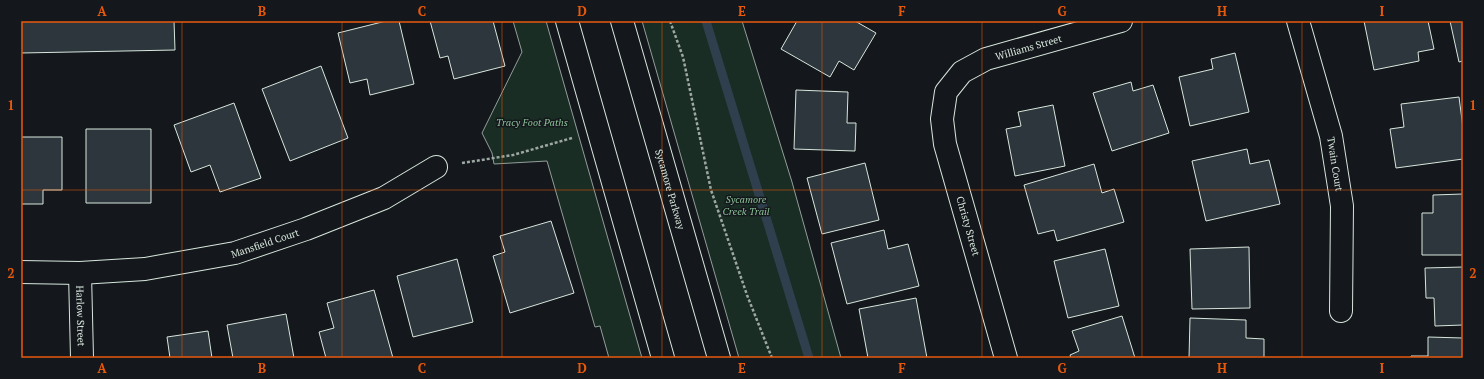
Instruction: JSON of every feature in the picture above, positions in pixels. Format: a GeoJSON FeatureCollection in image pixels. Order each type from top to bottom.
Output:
{"type":"FeatureCollection","features":[{"type":"Feature","properties":{"kind":"street"},"geometry":{"type":"LineString","coordinates":[[567,21],[663,358]]}},
{"type":"Feature","properties":{"kind":"street","name":"Sycamore Parkway"},"geometry":{"type":"LineString","coordinates":[[622,21],[719,358]]}},
{"type":"Feature","properties":{"kind":"street","name":"Williams Street"},"geometry":{"type":"LineString","coordinates":[[946,92],[962,72],[986,59],[1121,21]]}},
{"type":"Feature","properties":{"kind":"street","name":"Twain Court"},"geometry":{"type":"LineString","coordinates":[[1298,21],[1331,136],[1342,206],[1341,311]]}},
{"type":"Feature","properties":{"kind":"street","name":"Christy Street"},"geometry":{"type":"LineString","coordinates":[[946,92],[942,120],[945,144],[1006,358]]}},
{"type":"Feature","properties":{"kind":"street","name":"Mansfield Court"},"geometry":{"type":"LineString","coordinates":[[21,272],[80,274],[145,269],[235,253],[306,229],[384,198],[436,167]]}},
{"type":"Feature","properties":{"kind":"street","name":"Harlow Street"},"geometry":{"type":"LineString","coordinates":[[80,274],[82,358]]}},
{"type":"Feature","properties":{"kind":"path"},"geometry":{"type":"LineString","coordinates":[[670,21],[683,57],[711,190],[747,295],[772,358]]}},
{"type":"Feature","properties":{"kind":"path"},"geometry":{"type":"LineString","coordinates":[[436,167],[513,155],[559,141],[598,132]]}},
{"type":"Feature","properties":{"kind":"green space","name":"Tracy Foot Paths"},"geometry":{"type":"Polygon","coordinates":[[[513,21],[546,21],[642,358],[609,358],[600,326],[595,327],[547,161],[494,164],[492,153],[482,133],[522,52],[513,21]]]}},
{"type":"Feature","properties":{"kind":"green space","name":"Sycamore Creek Trail"},"geometry":{"type":"Polygon","coordinates":[[[642,21],[742,21],[792,182],[841,358],[739,358],[642,21]]]}},
{"type":"Feature","properties":{"kind":"building"},"geometry":{"type":"Polygon","coordinates":[[[21,21],[174,21],[175,50],[21,53],[21,21]]]}},
{"type":"Feature","properties":{"kind":"building"},"geometry":{"type":"Polygon","coordinates":[[[386,21],[399,21],[414,84],[370,95],[367,79],[350,83],[338,33],[386,21]]]}},
{"type":"Feature","properties":{"kind":"building"},"geometry":{"type":"Polygon","coordinates":[[[430,21],[493,21],[505,66],[454,79],[448,56],[440,58],[430,21]]]}},
{"type":"Feature","properties":{"kind":"building"},"geometry":{"type":"Polygon","coordinates":[[[797,21],[855,21],[876,33],[854,70],[839,61],[830,77],[781,49],[797,21]]]}},
{"type":"Feature","properties":{"kind":"building"},"geometry":{"type":"Polygon","coordinates":[[[1364,21],[1428,21],[1434,49],[1418,52],[1419,61],[1374,70],[1364,21]]]}},
{"type":"Feature","properties":{"kind":"building"},"geometry":{"type":"Polygon","coordinates":[[[1450,21],[1463,21],[1463,61],[1459,62],[1450,21]]]}},
{"type":"Feature","properties":{"kind":"building"},"geometry":{"type":"Polygon","coordinates":[[[1235,53],[1249,112],[1190,126],[1179,77],[1213,69],[1211,59],[1235,53]]]}},
{"type":"Feature","properties":{"kind":"building"},"geometry":{"type":"Polygon","coordinates":[[[321,66],[348,138],[290,161],[262,89],[321,66]]]}},
{"type":"Feature","properties":{"kind":"building"},"geometry":{"type":"Polygon","coordinates":[[[1131,82],[1133,91],[1153,85],[1169,133],[1112,151],[1093,93],[1131,82]]]}},
{"type":"Feature","properties":{"kind":"building"},"geometry":{"type":"Polygon","coordinates":[[[796,90],[848,92],[847,123],[856,123],[855,151],[794,149],[796,90]]]}},
{"type":"Feature","properties":{"kind":"building"},"geometry":{"type":"Polygon","coordinates":[[[1459,97],[1463,128],[1463,159],[1396,168],[1390,129],[1404,127],[1401,104],[1459,97]]]}},
{"type":"Feature","properties":{"kind":"building"},"geometry":{"type":"Polygon","coordinates":[[[234,103],[261,178],[220,192],[210,165],[191,172],[174,125],[234,103]]]}},
{"type":"Feature","properties":{"kind":"building"},"geometry":{"type":"Polygon","coordinates":[[[1053,105],[1065,166],[1015,176],[1006,129],[1021,126],[1018,112],[1053,105]]]}},
{"type":"Feature","properties":{"kind":"building"},"geometry":{"type":"Polygon","coordinates":[[[86,129],[151,129],[151,203],[86,203],[86,129]]]}},
{"type":"Feature","properties":{"kind":"building"},"geometry":{"type":"Polygon","coordinates":[[[21,137],[62,137],[62,190],[43,190],[43,204],[21,204],[21,137]]]}},
{"type":"Feature","properties":{"kind":"building"},"geometry":{"type":"Polygon","coordinates":[[[1247,149],[1250,164],[1269,160],[1280,204],[1206,221],[1192,161],[1247,149]]]}},
{"type":"Feature","properties":{"kind":"building"},"geometry":{"type":"Polygon","coordinates":[[[865,163],[879,220],[822,234],[807,178],[865,163]]]}},
{"type":"Feature","properties":{"kind":"building"},"geometry":{"type":"Polygon","coordinates":[[[1094,164],[1102,193],[1114,189],[1124,222],[1057,241],[1054,230],[1038,234],[1024,185],[1094,164]]]}},
{"type":"Feature","properties":{"kind":"building"},"geometry":{"type":"Polygon","coordinates":[[[1463,194],[1463,255],[1422,255],[1422,213],[1433,213],[1433,195],[1463,194]]]}},
{"type":"Feature","properties":{"kind":"building"},"geometry":{"type":"Polygon","coordinates":[[[551,221],[574,293],[510,313],[493,256],[505,252],[500,236],[551,221]]]}},
{"type":"Feature","properties":{"kind":"building"},"geometry":{"type":"Polygon","coordinates":[[[884,230],[888,249],[908,244],[919,286],[847,304],[831,243],[884,230]]]}},
{"type":"Feature","properties":{"kind":"building"},"geometry":{"type":"Polygon","coordinates":[[[1249,247],[1250,308],[1192,309],[1190,249],[1249,247]]]}},
{"type":"Feature","properties":{"kind":"building"},"geometry":{"type":"Polygon","coordinates":[[[1105,249],[1119,306],[1068,318],[1054,261],[1105,249]]]}},
{"type":"Feature","properties":{"kind":"building"},"geometry":{"type":"Polygon","coordinates":[[[457,259],[473,322],[413,337],[397,276],[457,259]]]}},
{"type":"Feature","properties":{"kind":"building"},"geometry":{"type":"Polygon","coordinates":[[[1463,267],[1463,325],[1435,326],[1434,298],[1426,298],[1425,268],[1463,267]]]}},
{"type":"Feature","properties":{"kind":"building"},"geometry":{"type":"Polygon","coordinates":[[[374,290],[393,358],[326,358],[319,332],[334,328],[327,303],[374,290]]]}},
{"type":"Feature","properties":{"kind":"building"},"geometry":{"type":"Polygon","coordinates":[[[916,298],[927,358],[868,358],[859,309],[916,298]]]}},
{"type":"Feature","properties":{"kind":"building"},"geometry":{"type":"Polygon","coordinates":[[[286,314],[294,358],[233,358],[227,325],[286,314]]]}},
{"type":"Feature","properties":{"kind":"building"},"geometry":{"type":"Polygon","coordinates":[[[1122,316],[1135,358],[1071,358],[1070,355],[1079,351],[1072,331],[1122,316]]]}},
{"type":"Feature","properties":{"kind":"building"},"geometry":{"type":"Polygon","coordinates":[[[1190,318],[1246,320],[1246,338],[1264,339],[1264,358],[1189,358],[1190,318]]]}},
{"type":"Feature","properties":{"kind":"building"},"geometry":{"type":"Polygon","coordinates":[[[208,331],[212,358],[170,358],[167,337],[208,331]]]}},
{"type":"Feature","properties":{"kind":"building"},"geometry":{"type":"Polygon","coordinates":[[[1428,337],[1463,338],[1463,358],[1411,358],[1411,356],[1428,356],[1428,337]]]}},
{"type":"Feature","properties":{"kind":"waterway"},"geometry":{"type":"LineString","coordinates":[[706,21],[809,358]]}}]}
